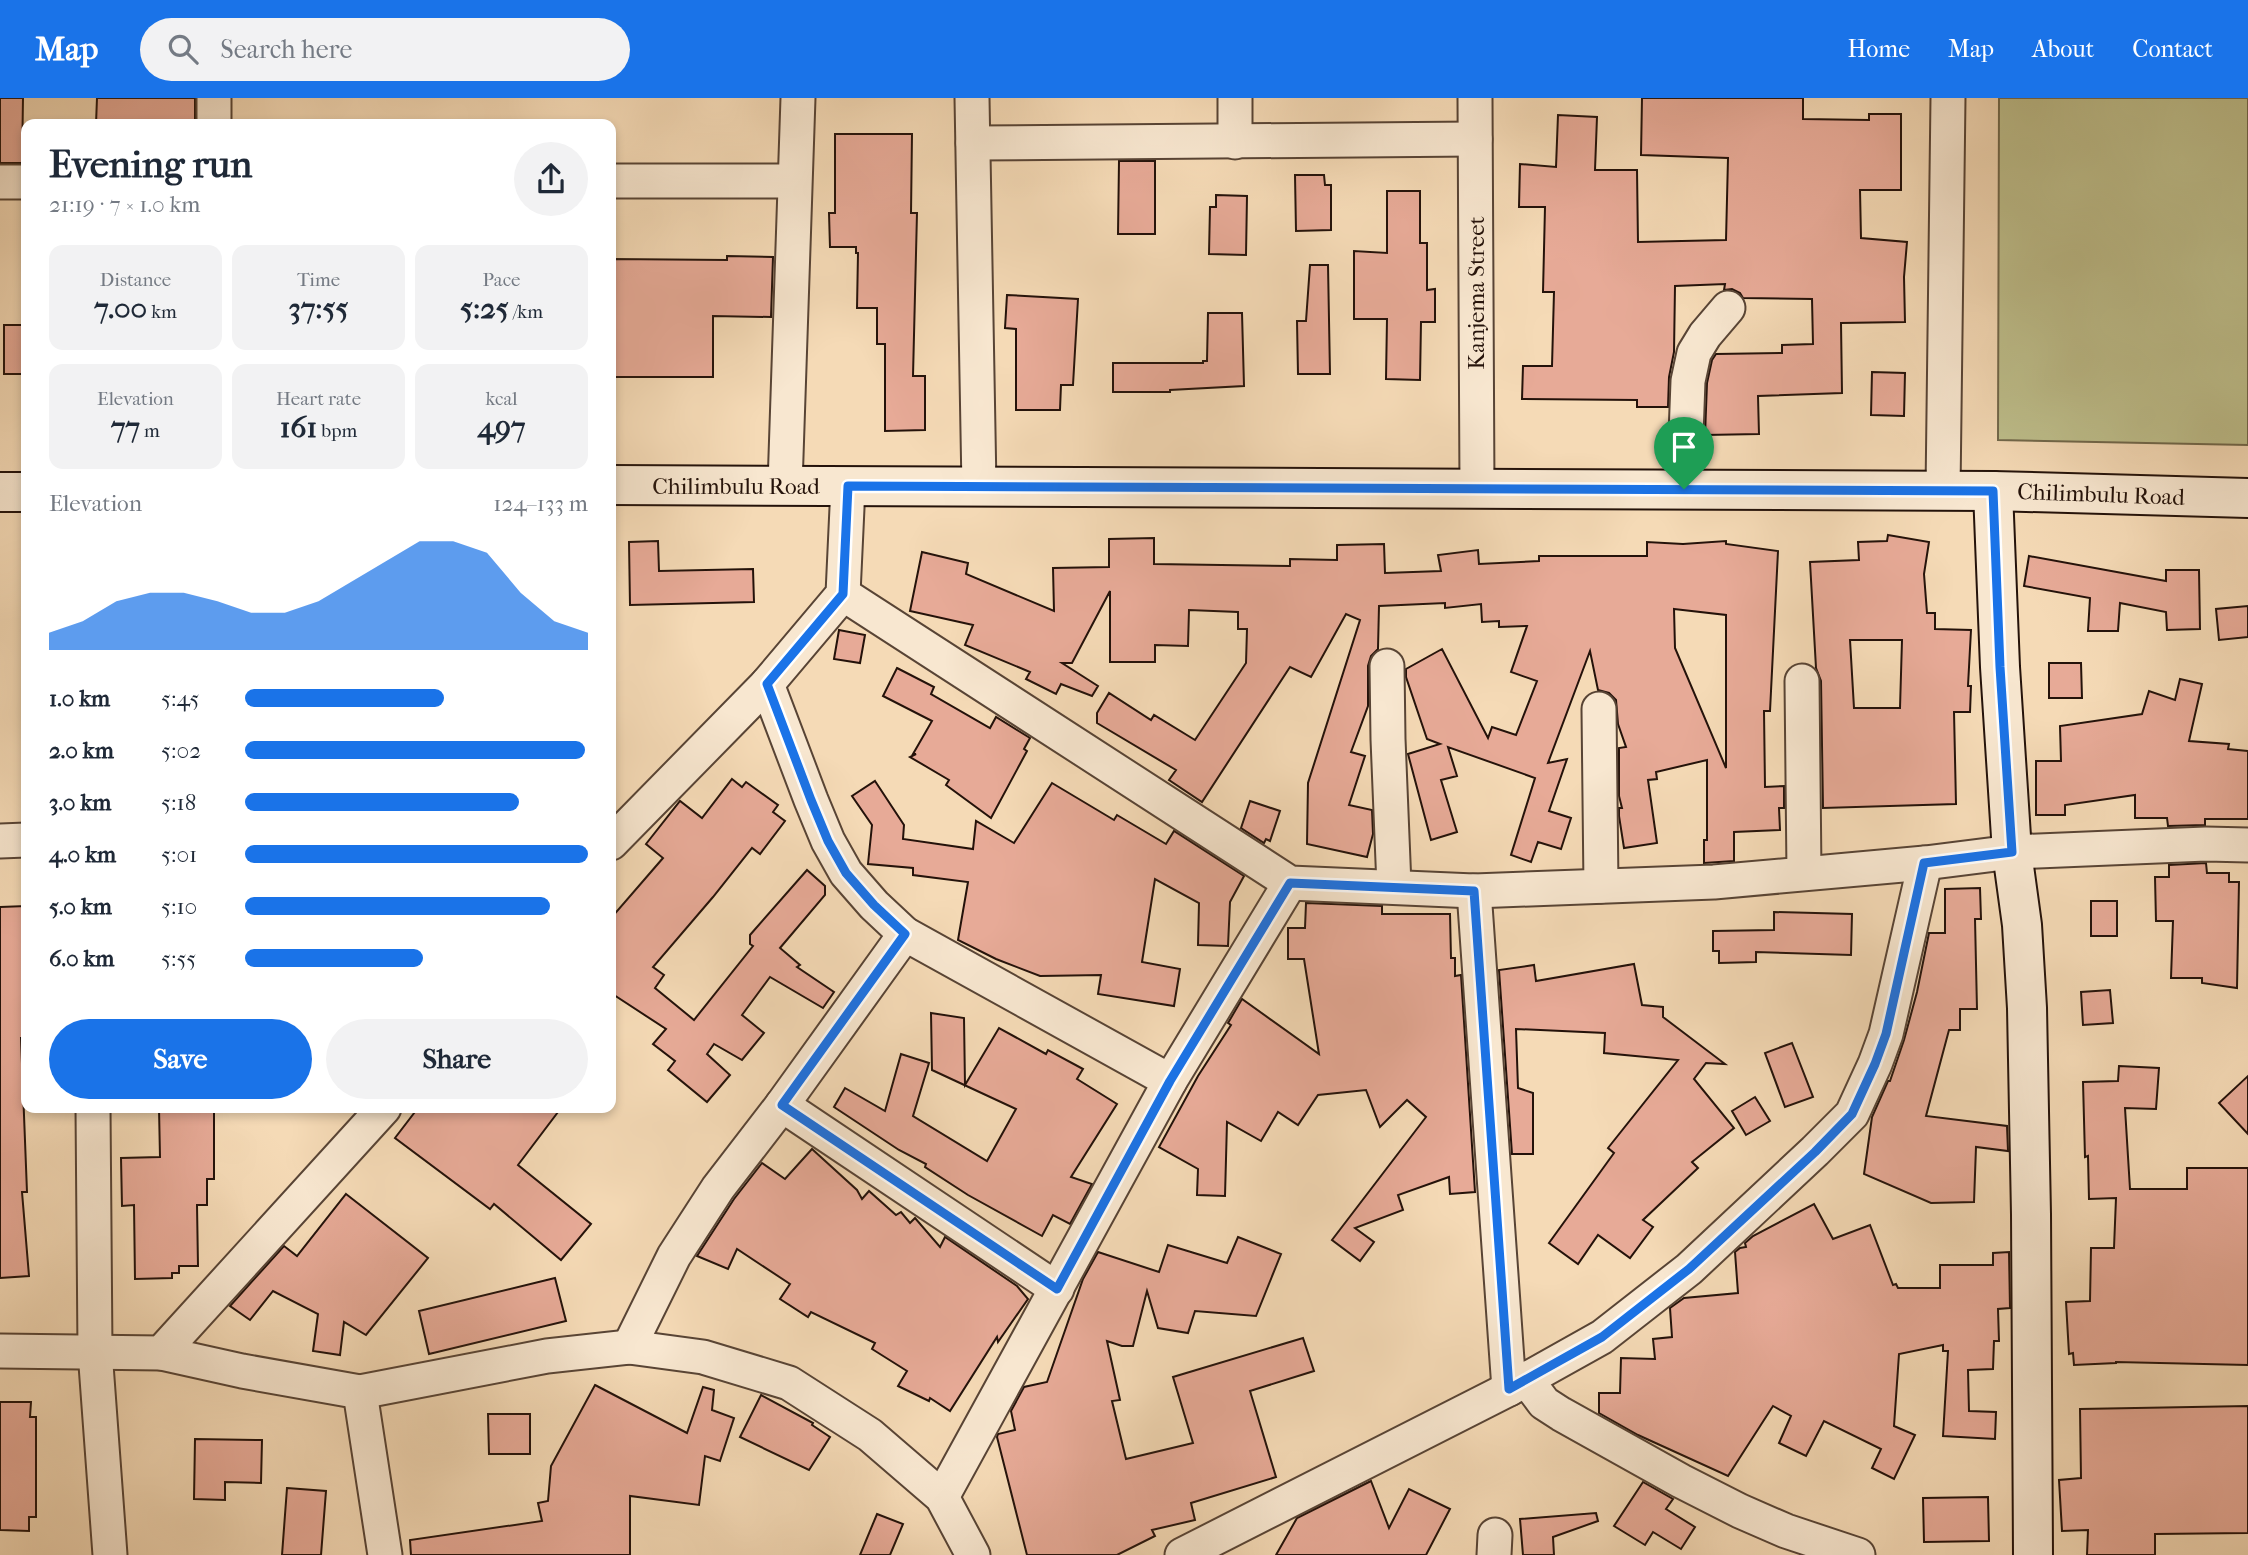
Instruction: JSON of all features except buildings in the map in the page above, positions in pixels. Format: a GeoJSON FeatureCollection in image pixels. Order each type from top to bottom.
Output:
{"type":"FeatureCollection","features":[{"type":"Feature","properties":{"kind":"main road","name":"Chilimbulu Road"},"geometry":{"type":"LineString","coordinates":[[616,485],[1993,491],[2248,498]]}},
{"type":"Feature","properties":{"kind":"main road"},"geometry":{"type":"LineString","coordinates":[[1993,491],[2000,667],[2012,852],[2022,925],[2027,1008],[2033,1555]]}},
{"type":"Feature","properties":{"kind":"main road"},"geometry":{"type":"LineString","coordinates":[[0,492],[21,492]]}},
{"type":"Feature","properties":{"kind":"street"},"geometry":{"type":"LineString","coordinates":[[214,98],[215,119]]}},
{"type":"Feature","properties":{"kind":"street"},"geometry":{"type":"LineString","coordinates":[[785,486],[797,98]]}},
{"type":"Feature","properties":{"kind":"street"},"geometry":{"type":"LineString","coordinates":[[972,98],[979,487]]}},
{"type":"Feature","properties":{"kind":"street"},"geometry":{"type":"LineString","coordinates":[[1235,98],[1235,142]]}},
{"type":"Feature","properties":{"kind":"street","name":"Kanjema Street"},"geometry":{"type":"LineString","coordinates":[[1475,98],[1477,489]]}},
{"type":"Feature","properties":{"kind":"street"},"geometry":{"type":"LineString","coordinates":[[1943,491],[1948,98]]}},
{"type":"Feature","properties":{"kind":"street"},"geometry":{"type":"LineString","coordinates":[[973,143],[1475,139]]}},
{"type":"Feature","properties":{"kind":"street"},"geometry":{"type":"LineString","coordinates":[[616,181],[794,181]]}},
{"type":"Feature","properties":{"kind":"street"},"geometry":{"type":"LineString","coordinates":[[0,182],[21,182]]}},
{"type":"Feature","properties":{"kind":"street"},"geometry":{"type":"LineString","coordinates":[[1684,489],[1688,381],[1694,353],[1728,308]]}},
{"type":"Feature","properties":{"kind":"street"},"geometry":{"type":"LineString","coordinates":[[616,836],[767,684],[843,594],[848,486]]}},
{"type":"Feature","properties":{"kind":"street"},"geometry":{"type":"LineString","coordinates":[[843,594],[1290,883],[1474,891],[1714,882],[1924,863],[2012,852],[2206,844],[2248,845]]}},
{"type":"Feature","properties":{"kind":"street"},"geometry":{"type":"LineString","coordinates":[[1387,666],[1394,886]]}},
{"type":"Feature","properties":{"kind":"street"},"geometry":{"type":"LineString","coordinates":[[1801,681],[1804,873]]}},
{"type":"Feature","properties":{"kind":"street"},"geometry":{"type":"LineString","coordinates":[[767,684],[811,800],[840,862],[846,873],[874,905],[905,934],[1170,1081]]}},
{"type":"Feature","properties":{"kind":"street"},"geometry":{"type":"LineString","coordinates":[[1599,709],[1601,886]]}},
{"type":"Feature","properties":{"kind":"street"},"geometry":{"type":"LineString","coordinates":[[0,841],[21,841]]}},
{"type":"Feature","properties":{"kind":"street"},"geometry":{"type":"LineString","coordinates":[[1182,1555],[1518,1384],[1602,1337],[1689,1269],[1815,1152],[1852,1114],[1875,1064],[1886,1034],[1924,863]]}},
{"type":"Feature","properties":{"kind":"street"},"geometry":{"type":"LineString","coordinates":[[942,1497],[1170,1081],[1290,883]]}},
{"type":"Feature","properties":{"kind":"street"},"geometry":{"type":"LineString","coordinates":[[1474,891],[1518,1384],[1552,1408],[1681,1481],[1786,1531],[1858,1555]]}},
{"type":"Feature","properties":{"kind":"street"},"geometry":{"type":"LineString","coordinates":[[629,1348],[674,1256],[718,1188],[782,1105],[905,934]]}},
{"type":"Feature","properties":{"kind":"street"},"geometry":{"type":"LineString","coordinates":[[782,1105],[1057,1289]]}},
{"type":"Feature","properties":{"kind":"street"},"geometry":{"type":"LineString","coordinates":[[93,1113],[95,1351],[110,1555]]}},
{"type":"Feature","properties":{"kind":"street"},"geometry":{"type":"LineString","coordinates":[[160,1353],[379,1113]]}},
{"type":"Feature","properties":{"kind":"street"},"geometry":{"type":"LineString","coordinates":[[0,1351],[160,1353],[360,1392],[547,1356],[629,1348],[704,1357],[789,1383],[870,1435],[942,1497],[974,1555]]}},
{"type":"Feature","properties":{"kind":"street"},"geometry":{"type":"LineString","coordinates":[[360,1392],[385,1555]]}},
{"type":"Feature","properties":{"kind":"green space"},"geometry":{"type":"Polygon","coordinates":[[[1999,98],[2248,98],[2248,445],[1998,440],[1999,98]]]}},
{"type":"Feature","properties":{"kind":"route"},"geometry":{"type":"LineString","coordinates":[[848,486],[1684,489],[1993,491],[2000,667],[2012,852],[1924,863],[1886,1034],[1852,1114],[1689,1269],[1602,1337],[1509,1389],[1474,891],[1290,883],[1170,1081],[1057,1289],[782,1105],[905,934],[874,905],[846,873],[828,841],[767,684],[843,594],[848,486]]}}]}
